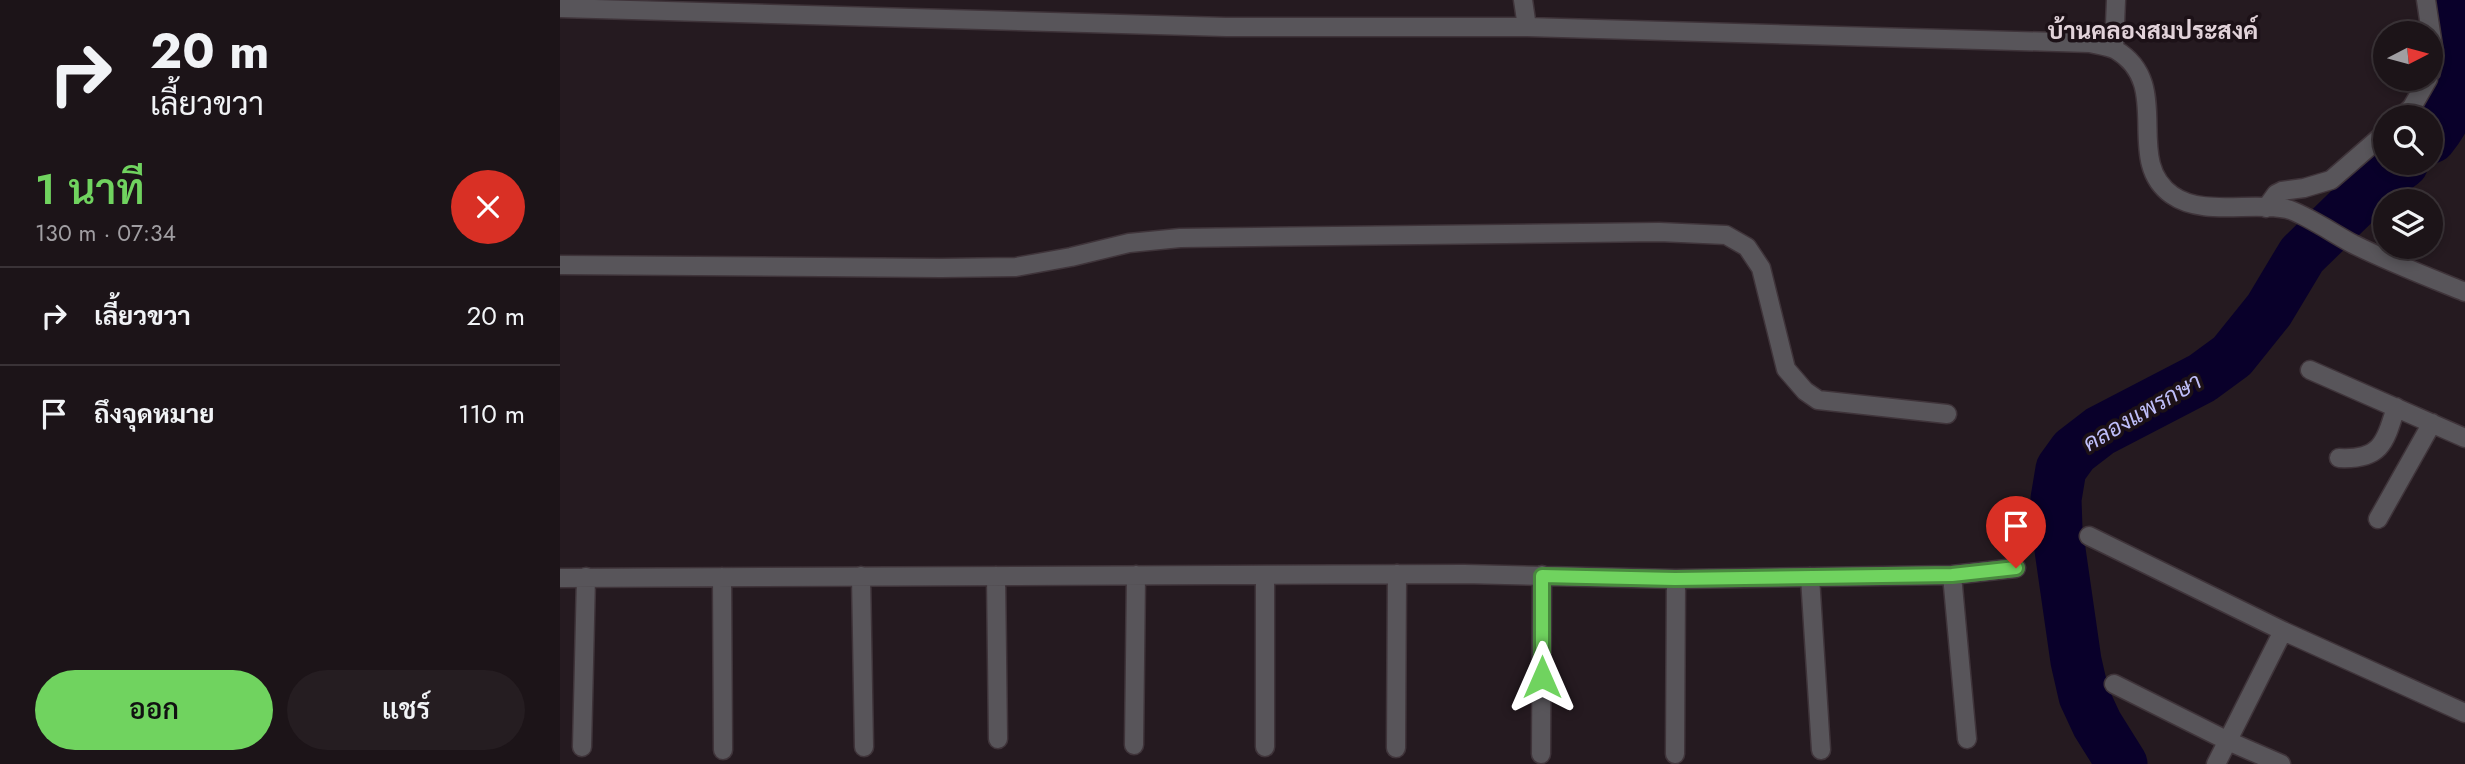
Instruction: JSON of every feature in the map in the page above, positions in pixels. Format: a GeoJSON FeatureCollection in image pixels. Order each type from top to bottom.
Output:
{"type":"FeatureCollection","features":[{"type":"Feature","properties":{"kind":"street"},"geometry":{"type":"LineString","coordinates":[[1523,0],[1527,27]]}},
{"type":"Feature","properties":{"kind":"street"},"geometry":{"type":"LineString","coordinates":[[2114,49],[2116,0]]}},
{"type":"Feature","properties":{"kind":"street"},"geometry":{"type":"LineString","coordinates":[[2426,0],[2430,21]]}},
{"type":"Feature","properties":{"kind":"street"},"geometry":{"type":"LineString","coordinates":[[560,8],[1226,27],[1527,27],[2090,43],[2114,49],[2129,61],[2144,80],[2149,161],[2157,178],[2172,195],[2193,205],[2288,209],[2355,245],[2465,292]]}},
{"type":"Feature","properties":{"kind":"street"},"geometry":{"type":"LineString","coordinates":[[2266,208],[2281,191],[2331,180],[2373,143]]}},
{"type":"Feature","properties":{"kind":"street"},"geometry":{"type":"LineString","coordinates":[[560,265],[1016,267],[1129,243],[1180,238],[1659,232],[1726,235],[1747,247],[1761,268],[1786,369],[1805,391],[1818,400],[1947,414]]}},
{"type":"Feature","properties":{"kind":"street"},"geometry":{"type":"LineString","coordinates":[[2310,370],[2465,438]]}},
{"type":"Feature","properties":{"kind":"street"},"geometry":{"type":"LineString","coordinates":[[2339,458],[2358,459],[2373,453],[2386,439],[2396,407]]}},
{"type":"Feature","properties":{"kind":"street"},"geometry":{"type":"LineString","coordinates":[[2378,519],[2432,423]]}},
{"type":"Feature","properties":{"kind":"street"},"geometry":{"type":"LineString","coordinates":[[2089,536],[2283,631],[2465,713]]}},
{"type":"Feature","properties":{"kind":"street"},"geometry":{"type":"LineString","coordinates":[[560,578],[1397,574],[1675,579],[1952,575],[2016,568]]}},
{"type":"Feature","properties":{"kind":"street"},"geometry":{"type":"LineString","coordinates":[[1396,748],[1397,574]]}},
{"type":"Feature","properties":{"kind":"street"},"geometry":{"type":"LineString","coordinates":[[1134,745],[1136,575]]}},
{"type":"Feature","properties":{"kind":"street"},"geometry":{"type":"LineString","coordinates":[[1265,575],[1265,747]]}},
{"type":"Feature","properties":{"kind":"street"},"geometry":{"type":"LineString","coordinates":[[1952,575],[1967,739]]}},
{"type":"Feature","properties":{"kind":"street"},"geometry":{"type":"LineString","coordinates":[[861,576],[864,747]]}},
{"type":"Feature","properties":{"kind":"street"},"geometry":{"type":"LineString","coordinates":[[996,576],[998,739]]}},
{"type":"Feature","properties":{"kind":"street"},"geometry":{"type":"LineString","coordinates":[[1542,576],[1542,754]]}},
{"type":"Feature","properties":{"kind":"street"},"geometry":{"type":"LineString","coordinates":[[722,577],[723,750]]}},
{"type":"Feature","properties":{"kind":"street"},"geometry":{"type":"LineString","coordinates":[[1810,577],[1821,750]]}},
{"type":"Feature","properties":{"kind":"street"},"geometry":{"type":"LineString","coordinates":[[582,747],[586,578]]}},
{"type":"Feature","properties":{"kind":"street"},"geometry":{"type":"LineString","coordinates":[[1675,579],[1675,754]]}},
{"type":"Feature","properties":{"kind":"street"},"geometry":{"type":"LineString","coordinates":[[2216,764],[2283,631]]}},
{"type":"Feature","properties":{"kind":"street"},"geometry":{"type":"LineString","coordinates":[[2114,684],[2228,741],[2281,764]]}},
{"type":"Feature","properties":{"kind":"waterway","name":"คลองแพรกษา"},"geometry":{"type":"LineString","coordinates":[[2443,120],[2450,106],[2458,73],[2452,0]]}},
{"type":"Feature","properties":{"kind":"waterway","name":"คลองแพรกษา"},"geometry":{"type":"LineString","coordinates":[[2122,764],[2097,724],[2084,696],[2076,661],[2057,529],[2056,499],[2061,469],[2074,451],[2100,431],[2202,378],[2232,356],[2269,310],[2302,255],[2386,175]]}},
{"type":"Feature","properties":{"kind":"district","name":"บ้านคลองสมประสงค์"},"geometry":{"type":"Point","coordinates":[2153,30]}},
{"type":"Feature","properties":{"kind":"route"},"geometry":{"type":"LineString","coordinates":[[1542,677],[1542,576],[1675,579],[1952,575],[2016,568]]}}]}
